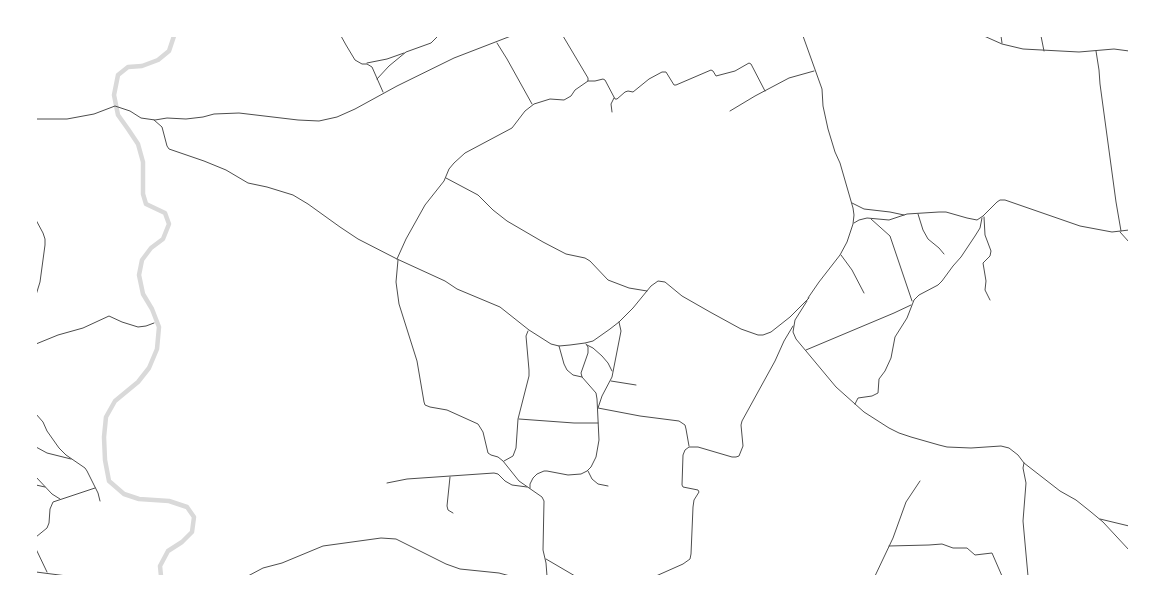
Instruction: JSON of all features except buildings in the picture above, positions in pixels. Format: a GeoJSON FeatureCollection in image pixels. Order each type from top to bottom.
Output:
{"type":"FeatureCollection","features":[{"type":"Feature","properties":{"kind":"street"},"geometry":{"type":"LineString","coordinates":[[341,36],[355,60],[372,67],[383,93]]}},
{"type":"Feature","properties":{"kind":"street"},"geometry":{"type":"LineString","coordinates":[[365,64],[368,62],[387,59],[431,43],[438,36]]}},
{"type":"Feature","properties":{"kind":"street"},"geometry":{"type":"LineString","coordinates":[[36,119],[67,119],[94,114],[115,106],[141,118],[154,120],[167,118],[186,119],[214,114],[240,113],[319,121],[337,117],[454,58],[511,36]]}},
{"type":"Feature","properties":{"kind":"street"},"geometry":{"type":"LineString","coordinates":[[563,36],[588,78],[588,81]]}},
{"type":"Feature","properties":{"kind":"street"},"geometry":{"type":"LineString","coordinates":[[803,36],[812,57],[815,71],[822,89],[823,106],[828,129],[840,163],[854,215],[853,224],[841,254],[819,282],[796,320],[793,332],[796,339],[836,387],[871,416],[890,428],[910,437],[947,447],[1004,447],[1013,450],[1024,463],[1100,519],[1129,550]]}},
{"type":"Feature","properties":{"kind":"street"},"geometry":{"type":"LineString","coordinates":[[984,36],[1002,44],[1023,49],[1079,52],[1114,49],[1129,51]]}},
{"type":"Feature","properties":{"kind":"street"},"geometry":{"type":"LineString","coordinates":[[1001,36],[1002,44]]}},
{"type":"Feature","properties":{"kind":"street"},"geometry":{"type":"LineString","coordinates":[[1041,36],[1044,51]]}},
{"type":"Feature","properties":{"kind":"street"},"geometry":{"type":"LineString","coordinates":[[496,42],[532,105]]}},
{"type":"Feature","properties":{"kind":"street"},"geometry":{"type":"LineString","coordinates":[[1096,51],[1120,231],[1129,242]]}},
{"type":"Feature","properties":{"kind":"street"},"geometry":{"type":"LineString","coordinates":[[377,79],[406,52]]}},
{"type":"Feature","properties":{"kind":"street"},"geometry":{"type":"LineString","coordinates":[[615,98],[617,100],[627,92],[633,92],[649,79],[662,72],[666,72],[674,85],[676,85],[711,70],[716,76],[735,71],[749,63],[751,64],[765,90]]}},
{"type":"Feature","properties":{"kind":"street"},"geometry":{"type":"LineString","coordinates":[[730,111],[765,90],[789,78],[815,71]]}},
{"type":"Feature","properties":{"kind":"street"},"geometry":{"type":"LineString","coordinates":[[547,576],[547,569],[543,555],[544,501],[542,497],[519,481],[503,461],[487,452],[483,432],[478,424],[447,410],[430,407],[424,402],[417,361],[399,304],[396,282],[397,259],[406,239],[425,205],[446,178],[449,169],[458,159],[512,128],[532,105],[550,99],[564,100],[571,96],[575,90],[588,81],[604,79],[615,98]]}},
{"type":"Feature","properties":{"kind":"street"},"geometry":{"type":"LineString","coordinates":[[612,112],[611,104],[615,98]]}},
{"type":"Feature","properties":{"kind":"street"},"geometry":{"type":"LineString","coordinates":[[154,120],[162,127],[169,149],[221,168],[248,183],[268,187],[293,195],[358,239],[444,281],[457,289],[500,307],[529,330],[551,344],[559,346],[592,341],[619,322],[658,281],[665,282],[682,296],[741,329],[758,335],[771,332],[790,317],[809,298]]}},
{"type":"Feature","properties":{"kind":"street"},"geometry":{"type":"LineString","coordinates":[[446,178],[478,195],[507,221],[543,242],[566,254],[585,258],[590,261],[608,280],[629,288],[647,291]]}},
{"type":"Feature","properties":{"kind":"street"},"geometry":{"type":"LineString","coordinates":[[853,224],[858,220],[867,218],[889,220],[904,215],[918,213],[946,212],[977,220],[983,217],[997,202],[1000,200],[1005,200],[1080,226],[1106,231],[1129,230]]}},
{"type":"Feature","properties":{"kind":"street"},"geometry":{"type":"LineString","coordinates":[[851,203],[864,209],[904,215]]}},
{"type":"Feature","properties":{"kind":"street"},"geometry":{"type":"LineString","coordinates":[[918,213],[928,239],[944,254]]}},
{"type":"Feature","properties":{"kind":"street"},"geometry":{"type":"LineString","coordinates":[[983,217],[986,236],[991,251],[990,256],[982,263],[986,281],[985,290],[990,300]]}},
{"type":"Feature","properties":{"kind":"street"},"geometry":{"type":"LineString","coordinates":[[855,404],[858,398],[872,396],[878,393],[880,377],[887,369],[893,354],[895,337],[907,318],[912,303],[916,297],[938,285],[942,281],[975,236],[982,223],[983,217]]}},
{"type":"Feature","properties":{"kind":"street"},"geometry":{"type":"LineString","coordinates":[[870,218],[890,236],[912,303]]}},
{"type":"Feature","properties":{"kind":"street"},"geometry":{"type":"LineString","coordinates":[[36,220],[43,233],[45,245],[40,282],[36,296]]}},
{"type":"Feature","properties":{"kind":"street"},"geometry":{"type":"LineString","coordinates":[[841,254],[852,270],[864,293]]}},
{"type":"Feature","properties":{"kind":"street"},"geometry":{"type":"LineString","coordinates":[[806,350],[894,313],[912,303]]}},
{"type":"Feature","properties":{"kind":"street"},"geometry":{"type":"LineString","coordinates":[[36,344],[58,335],[83,328],[109,316],[133,326],[146,326],[154,323]]}},
{"type":"Feature","properties":{"kind":"street"},"geometry":{"type":"LineString","coordinates":[[598,408],[613,372],[620,331],[619,322]]}},
{"type":"Feature","properties":{"kind":"street"},"geometry":{"type":"LineString","coordinates":[[656,576],[683,564],[689,560],[690,557],[693,507],[694,500],[699,492],[698,490],[682,486],[683,455],[685,450],[689,447],[704,448],[732,457],[739,456],[742,446],[742,421],[775,361],[784,341],[794,326]]}},
{"type":"Feature","properties":{"kind":"street"},"geometry":{"type":"LineString","coordinates":[[503,461],[513,456],[516,448],[518,419],[529,376],[526,336],[529,330]]}},
{"type":"Feature","properties":{"kind":"street"},"geometry":{"type":"LineString","coordinates":[[585,343],[602,356],[613,372]]}},
{"type":"Feature","properties":{"kind":"street"},"geometry":{"type":"LineString","coordinates":[[582,377],[581,373],[588,353],[587,345]]}},
{"type":"Feature","properties":{"kind":"street"},"geometry":{"type":"LineString","coordinates":[[530,489],[530,484],[533,478],[537,474],[544,471],[568,475],[581,474],[587,471],[594,462],[598,452],[599,423],[596,393],[582,377],[573,375],[567,370],[559,346]]}},
{"type":"Feature","properties":{"kind":"street"},"geometry":{"type":"LineString","coordinates":[[610,381],[636,385]]}},
{"type":"Feature","properties":{"kind":"street"},"geometry":{"type":"LineString","coordinates":[[598,408],[640,416],[679,421],[685,425],[689,447]]}},
{"type":"Feature","properties":{"kind":"street"},"geometry":{"type":"LineString","coordinates":[[36,414],[43,422],[46,431],[59,448],[72,460],[85,468],[100,501]]}},
{"type":"Feature","properties":{"kind":"street"},"geometry":{"type":"LineString","coordinates":[[518,419],[574,424],[599,423]]}},
{"type":"Feature","properties":{"kind":"street"},"geometry":{"type":"LineString","coordinates":[[36,447],[47,453],[72,460]]}},
{"type":"Feature","properties":{"kind":"street"},"geometry":{"type":"LineString","coordinates":[[1024,463],[1023,468],[1026,482],[1023,521],[1028,576]]}},
{"type":"Feature","properties":{"kind":"street"},"geometry":{"type":"LineString","coordinates":[[587,471],[595,482],[608,486]]}},
{"type":"Feature","properties":{"kind":"street"},"geometry":{"type":"LineString","coordinates":[[387,483],[407,479],[494,473],[498,474],[512,485],[527,487]]}},
{"type":"Feature","properties":{"kind":"street"},"geometry":{"type":"LineString","coordinates":[[36,477],[45,488],[60,499]]}},
{"type":"Feature","properties":{"kind":"street"},"geometry":{"type":"LineString","coordinates":[[450,477],[447,506],[448,510],[453,513]]}},
{"type":"Feature","properties":{"kind":"street"},"geometry":{"type":"LineString","coordinates":[[875,576],[889,546],[906,502],[920,481]]}},
{"type":"Feature","properties":{"kind":"street"},"geometry":{"type":"LineString","coordinates":[[36,485],[45,488]]}},
{"type":"Feature","properties":{"kind":"street"},"geometry":{"type":"LineString","coordinates":[[36,537],[47,528],[50,509],[53,502],[95,488]]}},
{"type":"Feature","properties":{"kind":"street"},"geometry":{"type":"LineString","coordinates":[[1100,519],[1129,526]]}},
{"type":"Feature","properties":{"kind":"street"},"geometry":{"type":"LineString","coordinates":[[248,576],[263,568],[282,563],[323,546],[381,538],[396,538],[446,564],[460,569],[499,573],[510,576]]}},
{"type":"Feature","properties":{"kind":"street"},"geometry":{"type":"LineString","coordinates":[[889,546],[942,544],[953,548],[967,548],[975,555],[992,553],[1002,576]]}},
{"type":"Feature","properties":{"kind":"street"},"geometry":{"type":"LineString","coordinates":[[36,549],[48,573]]}},
{"type":"Feature","properties":{"kind":"street"},"geometry":{"type":"LineString","coordinates":[[545,559],[575,576]]}},
{"type":"Feature","properties":{"kind":"street"},"geometry":{"type":"LineString","coordinates":[[36,572],[67,576]]}},
{"type":"Feature","properties":{"kind":"waterway"},"geometry":{"type":"LineString","coordinates":[[161,576],[160,566],[168,551],[182,542],[192,532],[194,517],[187,507],[169,501],[139,499],[124,494],[109,481],[105,460],[104,437],[106,417],[115,401],[138,382],[149,368],[157,349],[159,327],[152,309],[143,294],[139,275],[142,260],[151,248],[163,239],[169,224],[165,213],[146,204],[143,194],[143,162],[138,144],[118,115],[114,95],[118,75],[128,67],[142,66],[158,60],[169,51],[174,36]]}}]}
